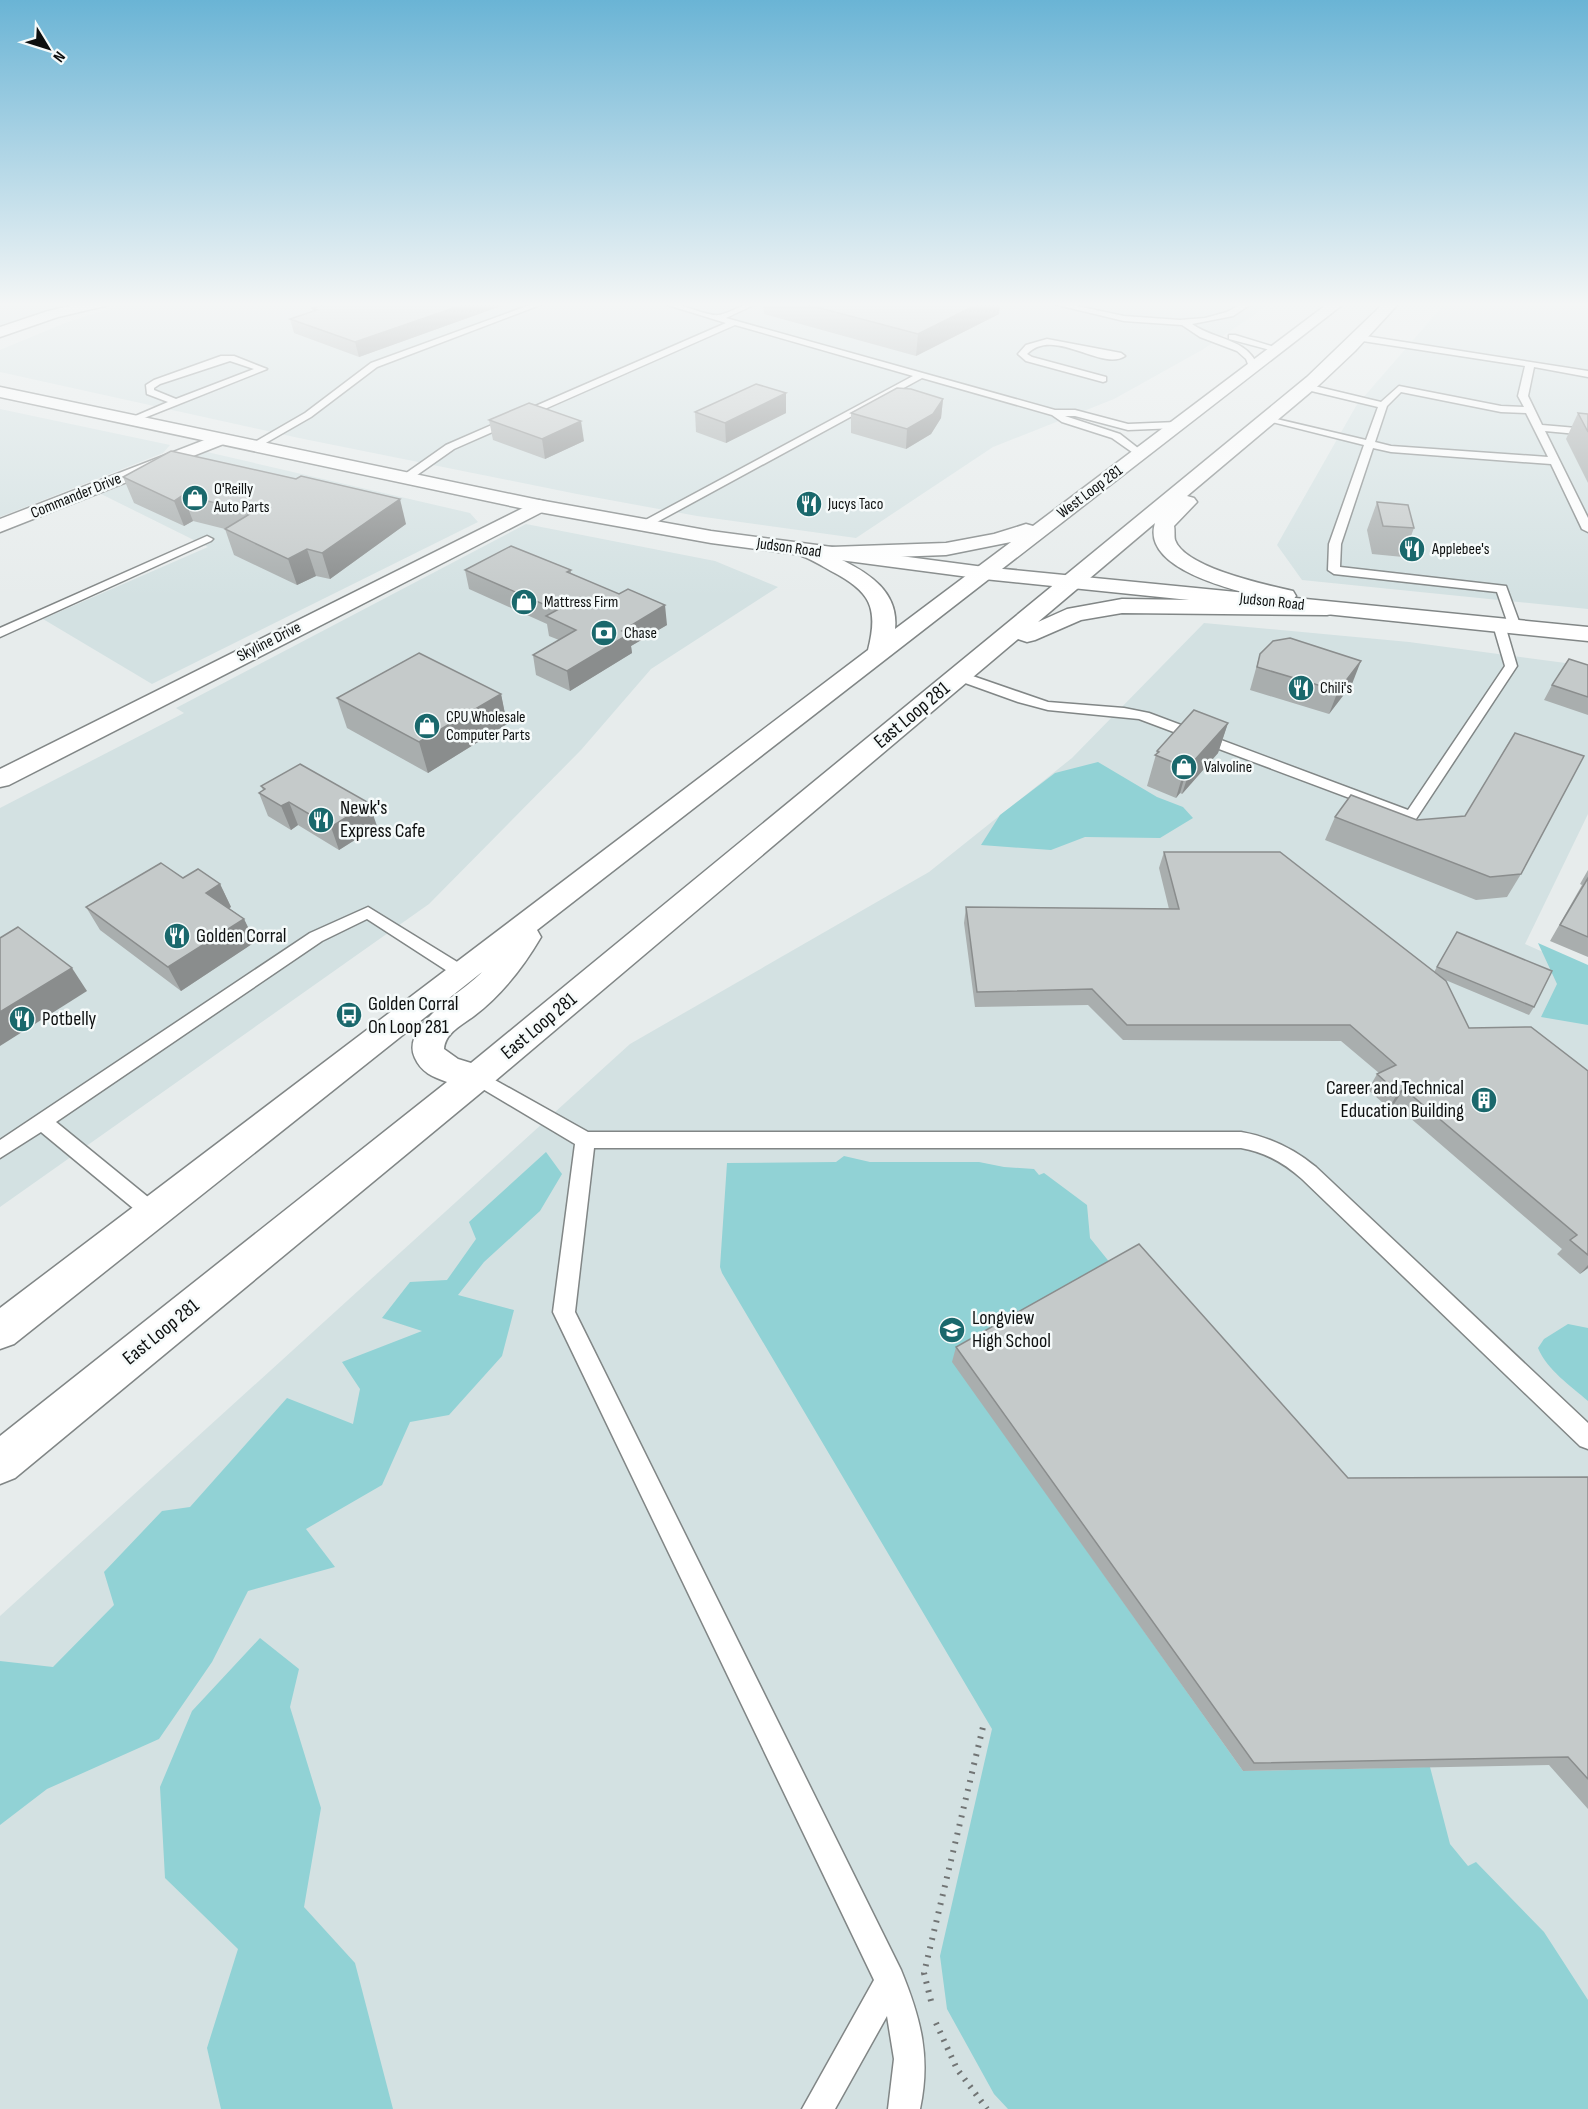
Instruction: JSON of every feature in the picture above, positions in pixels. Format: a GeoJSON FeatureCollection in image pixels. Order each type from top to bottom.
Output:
{"type":"FeatureCollection","features":[{"type":"Feature","properties":{"kind":"main road","name":"Judson Road"},"geometry":{"type":"LineString","coordinates":[[39,400],[539,506],[642,526],[809,552],[984,573],[1588,634]]}},
{"type":"Feature","properties":{"kind":"main road","name":"West Loop 281"},"geometry":{"type":"LineString","coordinates":[[984,573],[1209,400]]}},
{"type":"Feature","properties":{"kind":"main road"},"geometry":{"type":"LineString","coordinates":[[1071,582],[1285,400]]}},
{"type":"Feature","properties":{"kind":"main road","name":"Commander Drive"},"geometry":{"type":"LineString","coordinates":[[0,526],[220,439]]}},
{"type":"Feature","properties":{"kind":"main road"},"geometry":{"type":"LineString","coordinates":[[1200,474],[1188,502],[1164,525],[1164,540],[1172,553],[1187,564],[1208,573],[1327,608]]}},
{"type":"Feature","properties":{"kind":"main road","name":"Skyline Drive"},"geometry":{"type":"LineString","coordinates":[[0,779],[539,506]]}},
{"type":"Feature","properties":{"kind":"main road"},"geometry":{"type":"LineString","coordinates":[[809,552],[920,552],[957,549],[991,542],[1056,518]]}},
{"type":"Feature","properties":{"kind":"main road"},"geometry":{"type":"LineString","coordinates":[[809,552],[856,577],[879,597],[885,614],[885,626],[879,651]]}},
{"type":"Feature","properties":{"kind":"main road"},"geometry":{"type":"LineString","coordinates":[[0,1331],[559,896],[984,573]]}},
{"type":"Feature","properties":{"kind":"main road","name":"East Loop 281"},"geometry":{"type":"LineString","coordinates":[[0,1463],[477,1077],[1071,582]]}},
{"type":"Feature","properties":{"kind":"main road"},"geometry":{"type":"LineString","coordinates":[[967,669],[1053,622],[1096,609],[1151,605],[1327,608]]}},
{"type":"Feature","properties":{"kind":"main road"},"geometry":{"type":"LineString","coordinates":[[477,1077],[449,1071],[432,1059],[428,1051],[431,1036],[445,1021],[483,991],[559,896]]}},
{"type":"Feature","properties":{"kind":"lane"},"geometry":{"type":"LineString","coordinates":[[171,400],[175,402]]}},
{"type":"Feature","properties":{"kind":"lane"},"geometry":{"type":"LineString","coordinates":[[131,420],[179,400]]}},
{"type":"Feature","properties":{"kind":"lane"},"geometry":{"type":"LineString","coordinates":[[253,446],[308,416],[328,400]]}},
{"type":"Feature","properties":{"kind":"lane"},"geometry":{"type":"LineString","coordinates":[[406,478],[450,447],[556,400]]}},
{"type":"Feature","properties":{"kind":"lane"},"geometry":{"type":"LineString","coordinates":[[642,526],[874,400]]}},
{"type":"Feature","properties":{"kind":"lane"},"geometry":{"type":"LineString","coordinates":[[1011,400],[1055,413],[1075,413],[1128,427],[1177,425]]}},
{"type":"Feature","properties":{"kind":"lane"},"geometry":{"type":"LineString","coordinates":[[1371,400],[1383,405]]}},
{"type":"Feature","properties":{"kind":"lane"},"geometry":{"type":"LineString","coordinates":[[967,669],[1042,705],[1078,710],[1123,711],[1144,716],[1411,816],[1511,666],[1502,589],[1334,570],[1335,544],[1383,405],[1388,400]]}},
{"type":"Feature","properties":{"kind":"lane"},"geometry":{"type":"LineString","coordinates":[[1457,400],[1501,409],[1530,410]]}},
{"type":"Feature","properties":{"kind":"lane"},"geometry":{"type":"LineString","coordinates":[[1527,400],[1588,529]]}},
{"type":"Feature","properties":{"kind":"lane"},"geometry":{"type":"LineString","coordinates":[[1055,413],[1065,420],[1116,436],[1139,454]]}},
{"type":"Feature","properties":{"kind":"lane"},"geometry":{"type":"LineString","coordinates":[[1267,418],[1398,449],[1555,461]]}},
{"type":"Feature","properties":{"kind":"lane"},"geometry":{"type":"LineString","coordinates":[[1540,428],[1588,432]]}},
{"type":"Feature","properties":{"kind":"lane"},"geometry":{"type":"LineString","coordinates":[[0,633],[207,539]]}},
{"type":"Feature","properties":{"kind":"lane"},"geometry":{"type":"LineString","coordinates":[[0,1150],[316,937],[368,912],[461,972]]}},
{"type":"Feature","properties":{"kind":"lane"},"geometry":{"type":"LineString","coordinates":[[477,1077],[585,1140],[1241,1140],[1258,1142],[1295,1160],[1588,1438]]}},
{"type":"Feature","properties":{"kind":"lane"},"geometry":{"type":"LineString","coordinates":[[42,1122],[152,1212]]}},
{"type":"Feature","properties":{"kind":"lane"},"geometry":{"type":"LineString","coordinates":[[585,1140],[564,1312],[890,1981],[907,2023],[912,2056],[910,2086],[904,2109]]}},
{"type":"Feature","properties":{"kind":"lane"},"geometry":{"type":"LineString","coordinates":[[818,2109],[890,1981]]}},
{"type":"Feature","properties":{"kind":"path"},"geometry":{"type":"LineString","coordinates":[[931,2005],[924,1973],[983,1727]]}},
{"type":"Feature","properties":{"kind":"path"},"geometry":{"type":"LineString","coordinates":[[934,2016],[949,2059],[973,2095],[987,2109]]}},
{"type":"Feature","properties":{"kind":"shaded area"},"geometry":{"type":"Polygon","coordinates":[[[129,400],[1110,400],[993,447],[856,538],[697,516],[299,438],[129,400]]]}},
{"type":"Feature","properties":{"kind":"shaded area"},"geometry":{"type":"Polygon","coordinates":[[[1361,400],[1588,400],[1588,609],[1302,580],[1277,545],[1361,400]]]}},
{"type":"Feature","properties":{"kind":"shaded area"},"geometry":{"type":"Polygon","coordinates":[[[0,409],[170,445],[163,453],[0,517],[0,409]]]}},
{"type":"Feature","properties":{"kind":"shaded area"},"geometry":{"type":"Polygon","coordinates":[[[207,452],[470,513],[478,522],[152,684],[43,619],[208,547],[101,494],[207,452]]]}},
{"type":"Feature","properties":{"kind":"shaded area"},"geometry":{"type":"Polygon","coordinates":[[[526,524],[715,561],[778,587],[651,669],[581,750],[429,904],[0,1207],[0,808],[184,713],[176,708],[526,524]]]}},
{"type":"Feature","properties":{"kind":"shaded area","name":"Longview High School"},"geometry":{"type":"Polygon","coordinates":[[[1204,623],[1409,642],[1588,666],[1588,814],[1525,944],[1588,972],[1588,2109],[0,2109],[0,1616],[630,1044],[929,872],[1072,758],[1204,623]]]}},
{"type":"Feature","properties":{"kind":"shaded area"},"geometry":{"type":"Polygon","coordinates":[[[1098,762],[1157,797],[1183,807],[1193,818],[1160,838],[1085,837],[1051,850],[981,845],[1000,815],[1055,773],[1098,762]]]}},
{"type":"Feature","properties":{"kind":"shaded area"},"geometry":{"type":"Polygon","coordinates":[[[1538,943],[1588,965],[1588,1025],[1541,1017],[1557,984],[1538,943]]]}},
{"type":"Feature","properties":{"kind":"shaded area"},"geometry":{"type":"Polygon","coordinates":[[[546,1152],[562,1174],[540,1211],[484,1262],[458,1295],[514,1310],[502,1356],[449,1415],[410,1422],[382,1485],[306,1529],[335,1567],[248,1591],[212,1662],[159,1739],[47,1789],[0,1825],[0,1661],[53,1667],[114,1605],[104,1572],[162,1511],[190,1507],[287,1398],[353,1424],[360,1389],[342,1362],[422,1331],[382,1318],[410,1282],[447,1280],[476,1239],[469,1222],[546,1152]]]}},
{"type":"Feature","properties":{"kind":"shaded area"},"geometry":{"type":"Polygon","coordinates":[[[844,1156],[870,1162],[979,1162],[1004,1167],[1034,1169],[1039,1175],[1044,1173],[1087,1205],[1090,1238],[1115,1269],[953,1362],[1243,1771],[1430,1767],[1450,1844],[1468,1866],[1476,1862],[1544,1932],[1588,2000],[1588,2109],[1008,2109],[994,2094],[947,2009],[940,1956],[992,1729],[720,1267],[727,1163],[836,1162],[844,1156]]]}},
{"type":"Feature","properties":{"kind":"shaded area"},"geometry":{"type":"Polygon","coordinates":[[[1568,1324],[1588,1328],[1588,1401],[1553,1370],[1538,1348],[1544,1339],[1568,1324]]]}},
{"type":"Feature","properties":{"kind":"shaded area"},"geometry":{"type":"Polygon","coordinates":[[[260,1638],[299,1669],[290,1707],[321,1808],[304,1907],[355,1963],[393,2109],[221,2109],[207,2048],[238,1949],[165,1878],[160,1787],[192,1711],[260,1638]]]}},
{"type":"Feature","properties":{"kind":"building"},"geometry":{"type":"Polygon","coordinates":[[[720,400],[771,400],[725,423],[695,412],[720,400]]]}},
{"type":"Feature","properties":{"kind":"building"},"geometry":{"type":"Polygon","coordinates":[[[874,400],[942,400],[933,414],[907,429],[851,413],[874,400]]]}},
{"type":"Feature","properties":{"kind":"building"},"geometry":{"type":"Polygon","coordinates":[[[529,403],[581,421],[542,439],[489,420],[529,403]]]}},
{"type":"Feature","properties":{"kind":"building"},"geometry":{"type":"Polygon","coordinates":[[[1578,413],[1588,414],[1588,432],[1578,413]]]}},
{"type":"Feature","properties":{"kind":"building"},"geometry":{"type":"Polygon","coordinates":[[[171,451],[296,479],[301,476],[400,499],[322,553],[307,549],[288,559],[225,529],[253,512],[183,495],[174,501],[123,477],[171,451]]]}},
{"type":"Feature","properties":{"kind":"building"},"geometry":{"type":"Polygon","coordinates":[[[1377,502],[1408,505],[1414,528],[1383,526],[1377,502]]]}},
{"type":"Feature","properties":{"kind":"building"},"geometry":{"type":"Polygon","coordinates":[[[511,546],[571,570],[567,572],[619,594],[628,589],[665,605],[622,631],[629,634],[567,671],[533,655],[576,630],[546,616],[557,610],[465,570],[511,546]]]}},
{"type":"Feature","properties":{"kind":"building"},"geometry":{"type":"Polygon","coordinates":[[[1290,638],[1361,661],[1338,691],[1257,667],[1260,654],[1273,641],[1290,638]]]}},
{"type":"Feature","properties":{"kind":"building"},"geometry":{"type":"Polygon","coordinates":[[[419,653],[501,694],[419,742],[337,698],[419,653]]]}},
{"type":"Feature","properties":{"kind":"building"},"geometry":{"type":"Polygon","coordinates":[[[1569,659],[1588,665],[1588,697],[1552,685],[1569,659]]]}},
{"type":"Feature","properties":{"kind":"building"},"geometry":{"type":"Polygon","coordinates":[[[1194,710],[1228,723],[1192,763],[1189,762],[1185,767],[1155,755],[1159,752],[1157,751],[1194,710]]]}},
{"type":"Feature","properties":{"kind":"building"},"geometry":{"type":"Polygon","coordinates":[[[1515,733],[1584,756],[1521,874],[1490,877],[1335,817],[1351,795],[1417,820],[1465,816],[1515,733]]]}},
{"type":"Feature","properties":{"kind":"building"},"geometry":{"type":"Polygon","coordinates":[[[300,764],[369,803],[331,827],[289,802],[281,806],[259,793],[265,789],[261,786],[300,764]]]}},
{"type":"Feature","properties":{"kind":"building","name":"Career and Technical Education Building"},"geometry":{"type":"Polygon","coordinates":[[[1164,852],[1280,852],[1446,981],[1469,1028],[1531,1027],[1588,1071],[1588,1255],[1570,1240],[1577,1235],[1404,1089],[1398,1093],[1377,1074],[1396,1065],[1350,1025],[1127,1025],[1092,989],[977,992],[966,907],[1179,909],[1164,852]]]}},
{"type":"Feature","properties":{"kind":"building","name":"Golden Corral"},"geometry":{"type":"Polygon","coordinates":[[[161,863],[183,878],[198,869],[220,884],[206,893],[244,919],[168,967],[86,907],[161,863]]]}},
{"type":"Feature","properties":{"kind":"building"},"geometry":{"type":"Polygon","coordinates":[[[1588,878],[1588,937],[1560,925],[1588,878]]]}},
{"type":"Feature","properties":{"kind":"building"},"geometry":{"type":"Polygon","coordinates":[[[18,927],[72,968],[0,1012],[0,938],[18,927]]]}},
{"type":"Feature","properties":{"kind":"building"},"geometry":{"type":"Polygon","coordinates":[[[1457,932],[1552,971],[1534,1007],[1437,967],[1457,932]]]}},
{"type":"Feature","properties":{"kind":"building"},"geometry":{"type":"Polygon","coordinates":[[[1139,1244],[1348,1478],[1588,1477],[1588,1779],[1568,1757],[1254,1763],[956,1347],[1139,1244]]]}},
{"type":"Feature","properties":{"kind":"place","name":"O'Reilly Auto Parts"},"geometry":{"type":"Point","coordinates":[195,498]}},
{"type":"Feature","properties":{"kind":"place","name":"Jucys Taco"},"geometry":{"type":"Point","coordinates":[809,504]}},
{"type":"Feature","properties":{"kind":"place","name":"Applebee's"},"geometry":{"type":"Point","coordinates":[1412,549]}},
{"type":"Feature","properties":{"kind":"place","name":"Mattress Firm"},"geometry":{"type":"Point","coordinates":[524,602]}},
{"type":"Feature","properties":{"kind":"place","name":"Chase"},"geometry":{"type":"Point","coordinates":[604,633]}},
{"type":"Feature","properties":{"kind":"place","name":"Chili's"},"geometry":{"type":"Point","coordinates":[1301,688]}},
{"type":"Feature","properties":{"kind":"place","name":"CPU Wholesale Computer Parts"},"geometry":{"type":"Point","coordinates":[427,726]}},
{"type":"Feature","properties":{"kind":"place","name":"Valvoline"},"geometry":{"type":"Point","coordinates":[1184,767]}},
{"type":"Feature","properties":{"kind":"place","name":"Newk's Express Cafe"},"geometry":{"type":"Point","coordinates":[321,820]}},
{"type":"Feature","properties":{"kind":"place","name":"Golden Corral"},"geometry":{"type":"Point","coordinates":[177,936]}},
{"type":"Feature","properties":{"kind":"place","name":"Golden Corral On Loop 281"},"geometry":{"type":"Point","coordinates":[349,1015]}},
{"type":"Feature","properties":{"kind":"place","name":"Potbelly"},"geometry":{"type":"Point","coordinates":[22,1019]}},
{"type":"Feature","properties":{"kind":"place","name":"Career and Technical Education Building"},"geometry":{"type":"Point","coordinates":[1484,1100]}},
{"type":"Feature","properties":{"kind":"place","name":"Longview High School"},"geometry":{"type":"Point","coordinates":[952,1330]}}]}
